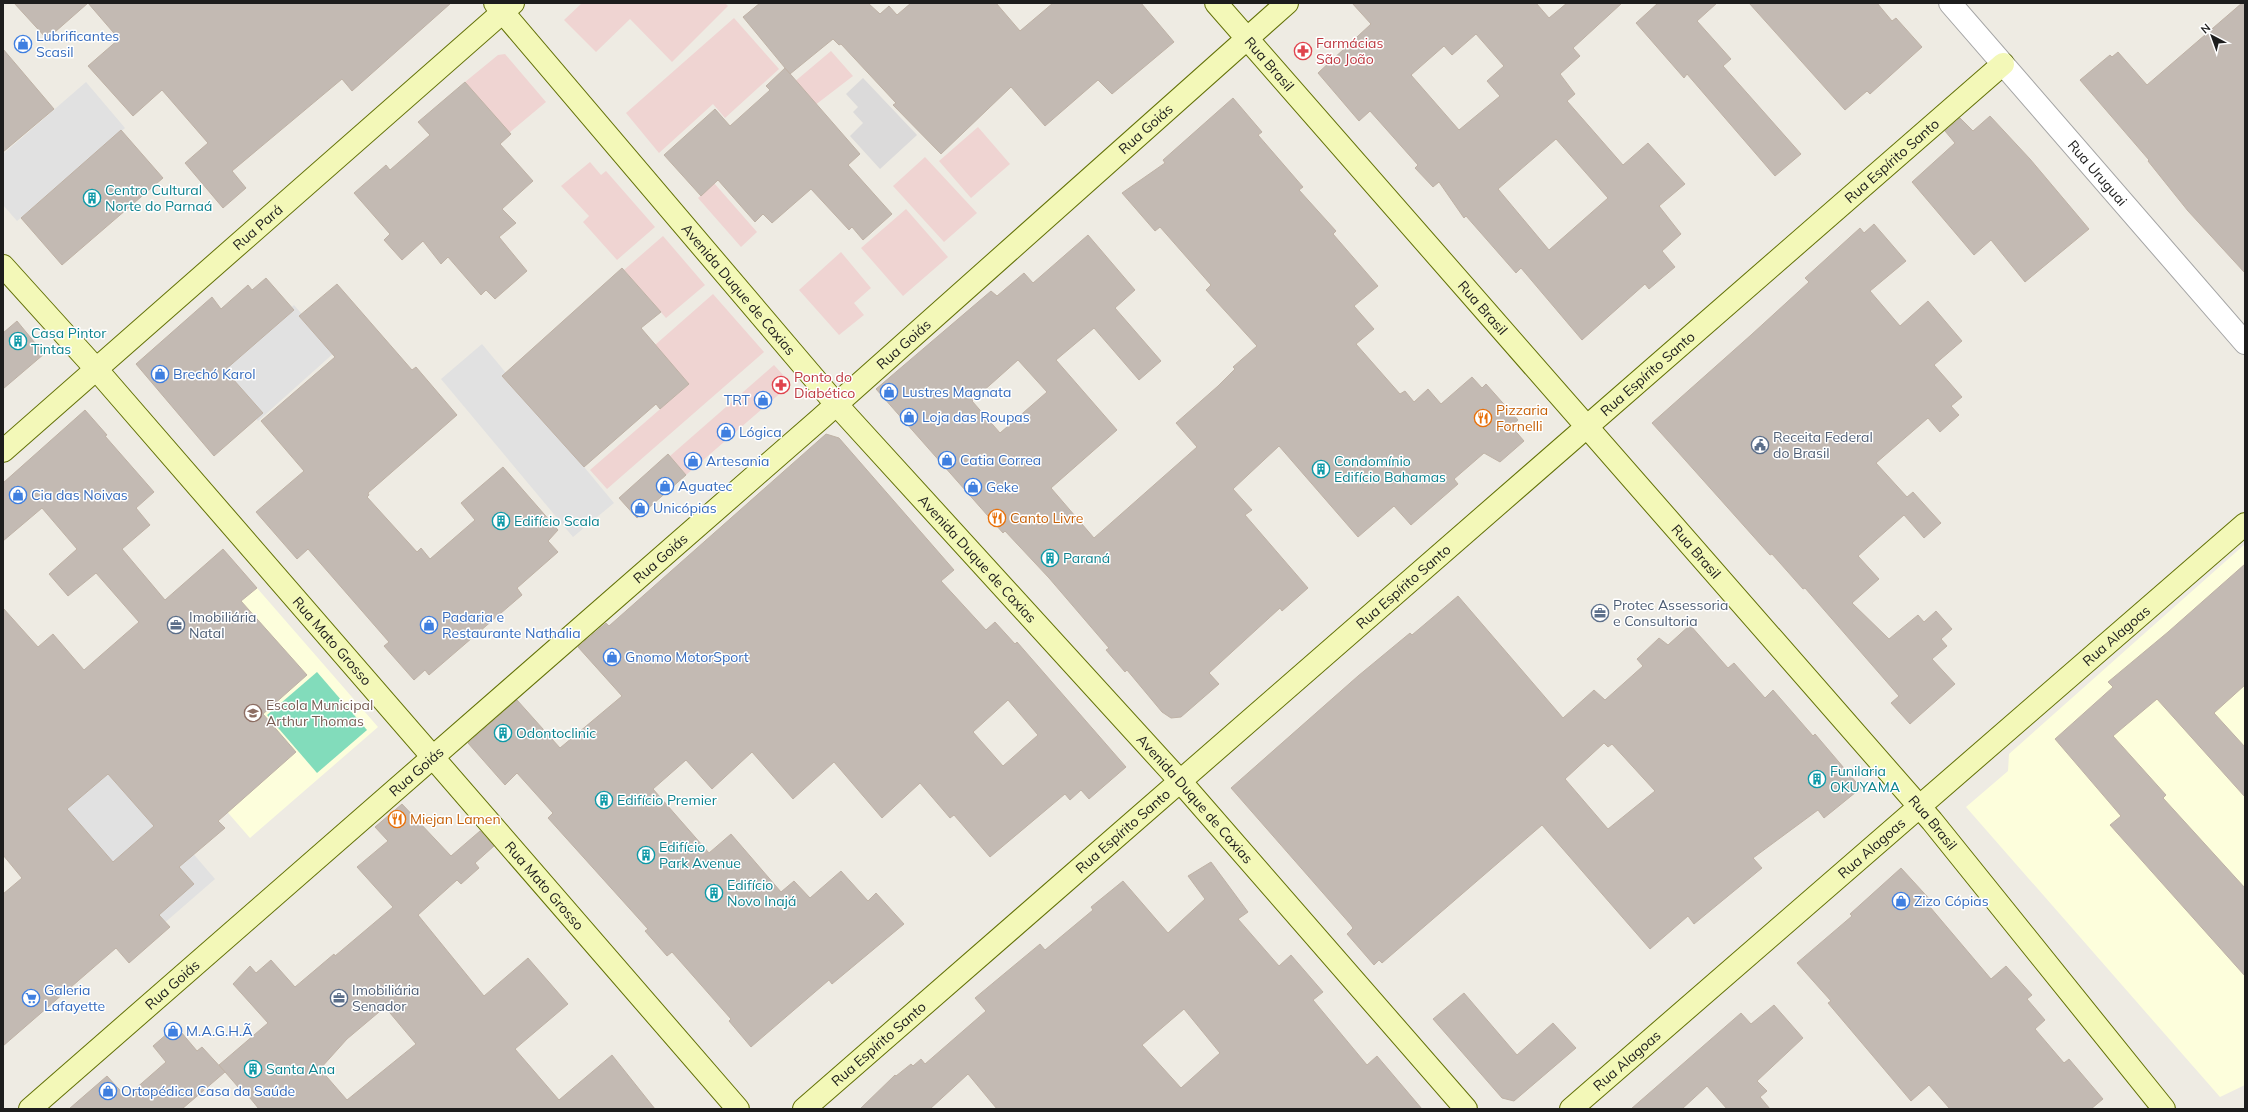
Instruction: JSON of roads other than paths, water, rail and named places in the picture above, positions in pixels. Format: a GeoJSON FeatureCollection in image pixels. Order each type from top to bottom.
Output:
{"type":"FeatureCollection","features":[{"type":"Feature","properties":{"kind":"street","name":"Rua Brasil"},"geometry":{"type":"LineString","coordinates":[[1216,3],[1918,806],[2164,1109]]}},
{"type":"Feature","properties":{"kind":"street","name":"Rua Goiás"},"geometry":{"type":"LineString","coordinates":[[30,1109],[836,404],[1287,3]]}},
{"type":"Feature","properties":{"kind":"street","name":"Rua Uruguai"},"geometry":{"type":"LineString","coordinates":[[1950,3],[2245,344]]}},
{"type":"Feature","properties":{"kind":"street","name":"Rua Pará"},"geometry":{"type":"LineString","coordinates":[[3,451],[97,370],[503,6]]}},
{"type":"Feature","properties":{"kind":"street","name":"Avenida Duque de Caxias"},"geometry":{"type":"LineString","coordinates":[[503,6],[836,404],[1180,781],[1466,1109]]}},
{"type":"Feature","properties":{"kind":"street","name":"Rua Espírito Santo"},"geometry":{"type":"LineString","coordinates":[[804,1109],[2003,64]]}},
{"type":"Feature","properties":{"kind":"street","name":"Rua Mato Grosso"},"geometry":{"type":"LineString","coordinates":[[3,266],[97,370],[738,1109]]}},
{"type":"Feature","properties":{"kind":"street","name":"Rua Alagoas"},"geometry":{"type":"LineString","coordinates":[[1571,1109],[1918,806],[2245,524]]}},
{"type":"Feature","properties":{"kind":"place","name":"Lubrificantes Scasil"},"geometry":{"type":"Point","coordinates":[23,44]}},
{"type":"Feature","properties":{"kind":"place","name":"Farmácias São João"},"geometry":{"type":"Point","coordinates":[1303,51]}},
{"type":"Feature","properties":{"kind":"place","name":"Centro Cultural Norte do Parnaá"},"geometry":{"type":"Point","coordinates":[92,198]}},
{"type":"Feature","properties":{"kind":"place","name":"Casa Pintor Tintas"},"geometry":{"type":"Point","coordinates":[18,341]}},
{"type":"Feature","properties":{"kind":"place","name":"Brechó Karol"},"geometry":{"type":"Point","coordinates":[160,374]}},
{"type":"Feature","properties":{"kind":"place","name":"Ponto do Diabético"},"geometry":{"type":"Point","coordinates":[781,385]}},
{"type":"Feature","properties":{"kind":"place","name":"Lustres Magnata"},"geometry":{"type":"Point","coordinates":[889,392]}},
{"type":"Feature","properties":{"kind":"place","name":"TRT"},"geometry":{"type":"Point","coordinates":[763,400]}},
{"type":"Feature","properties":{"kind":"place","name":"Loja das Roupas"},"geometry":{"type":"Point","coordinates":[909,417]}},
{"type":"Feature","properties":{"kind":"place","name":"Pizzaria Fornelli"},"geometry":{"type":"Point","coordinates":[1483,418]}},
{"type":"Feature","properties":{"kind":"place","name":"Lógica"},"geometry":{"type":"Point","coordinates":[726,432]}},
{"type":"Feature","properties":{"kind":"place","name":"Receita Federal do Brasil"},"geometry":{"type":"Point","coordinates":[1760,445]}},
{"type":"Feature","properties":{"kind":"place","name":"Catia Correa"},"geometry":{"type":"Point","coordinates":[947,460]}},
{"type":"Feature","properties":{"kind":"place","name":"Artesania"},"geometry":{"type":"Point","coordinates":[693,461]}},
{"type":"Feature","properties":{"kind":"place","name":"Condomínio Edifício Bahamas"},"geometry":{"type":"Point","coordinates":[1321,469]}},
{"type":"Feature","properties":{"kind":"place","name":"Aguatec"},"geometry":{"type":"Point","coordinates":[665,486]}},
{"type":"Feature","properties":{"kind":"place","name":"Geke"},"geometry":{"type":"Point","coordinates":[973,487]}},
{"type":"Feature","properties":{"kind":"place","name":"Cia das Noivas"},"geometry":{"type":"Point","coordinates":[18,495]}},
{"type":"Feature","properties":{"kind":"place","name":"Unicópias"},"geometry":{"type":"Point","coordinates":[640,508]}},
{"type":"Feature","properties":{"kind":"place","name":"Canto Livre"},"geometry":{"type":"Point","coordinates":[997,518]}},
{"type":"Feature","properties":{"kind":"place","name":"Edifício Scala"},"geometry":{"type":"Point","coordinates":[501,521]}},
{"type":"Feature","properties":{"kind":"place","name":"Paraná"},"geometry":{"type":"Point","coordinates":[1050,558]}},
{"type":"Feature","properties":{"kind":"place","name":"Protec Assessoria e Consultoria"},"geometry":{"type":"Point","coordinates":[1600,613]}},
{"type":"Feature","properties":{"kind":"place","name":"Imobiliária Natal"},"geometry":{"type":"Point","coordinates":[176,625]}},
{"type":"Feature","properties":{"kind":"place","name":"Padaria e Restaurante Nathalia"},"geometry":{"type":"Point","coordinates":[429,625]}},
{"type":"Feature","properties":{"kind":"place","name":"Gnomo MotorSport"},"geometry":{"type":"Point","coordinates":[612,657]}},
{"type":"Feature","properties":{"kind":"place","name":"Escola Municipal Arthur Thomas"},"geometry":{"type":"Point","coordinates":[253,713]}},
{"type":"Feature","properties":{"kind":"place","name":"Odontoclinic"},"geometry":{"type":"Point","coordinates":[503,733]}},
{"type":"Feature","properties":{"kind":"place","name":"Funilaria OKUYAMA"},"geometry":{"type":"Point","coordinates":[1817,779]}},
{"type":"Feature","properties":{"kind":"place","name":"Edifício Premier"},"geometry":{"type":"Point","coordinates":[604,800]}},
{"type":"Feature","properties":{"kind":"place","name":"Miejan Lamen"},"geometry":{"type":"Point","coordinates":[397,819]}},
{"type":"Feature","properties":{"kind":"place","name":"Edifício Park Avenue"},"geometry":{"type":"Point","coordinates":[646,855]}},
{"type":"Feature","properties":{"kind":"place","name":"Edifício Novo Inajá"},"geometry":{"type":"Point","coordinates":[714,893]}},
{"type":"Feature","properties":{"kind":"place","name":"Zizo Cópias"},"geometry":{"type":"Point","coordinates":[1901,901]}},
{"type":"Feature","properties":{"kind":"place","name":"Galeria Lafayette"},"geometry":{"type":"Point","coordinates":[31,998]}},
{"type":"Feature","properties":{"kind":"place","name":"Imobiliária Senador"},"geometry":{"type":"Point","coordinates":[339,998]}},
{"type":"Feature","properties":{"kind":"place","name":"M.A.G.H.Ã"},"geometry":{"type":"Point","coordinates":[173,1031]}},
{"type":"Feature","properties":{"kind":"place","name":"Santa Ana"},"geometry":{"type":"Point","coordinates":[253,1069]}},
{"type":"Feature","properties":{"kind":"place","name":"Ortopédica Casa da Saúde"},"geometry":{"type":"Point","coordinates":[108,1091]}}]}
